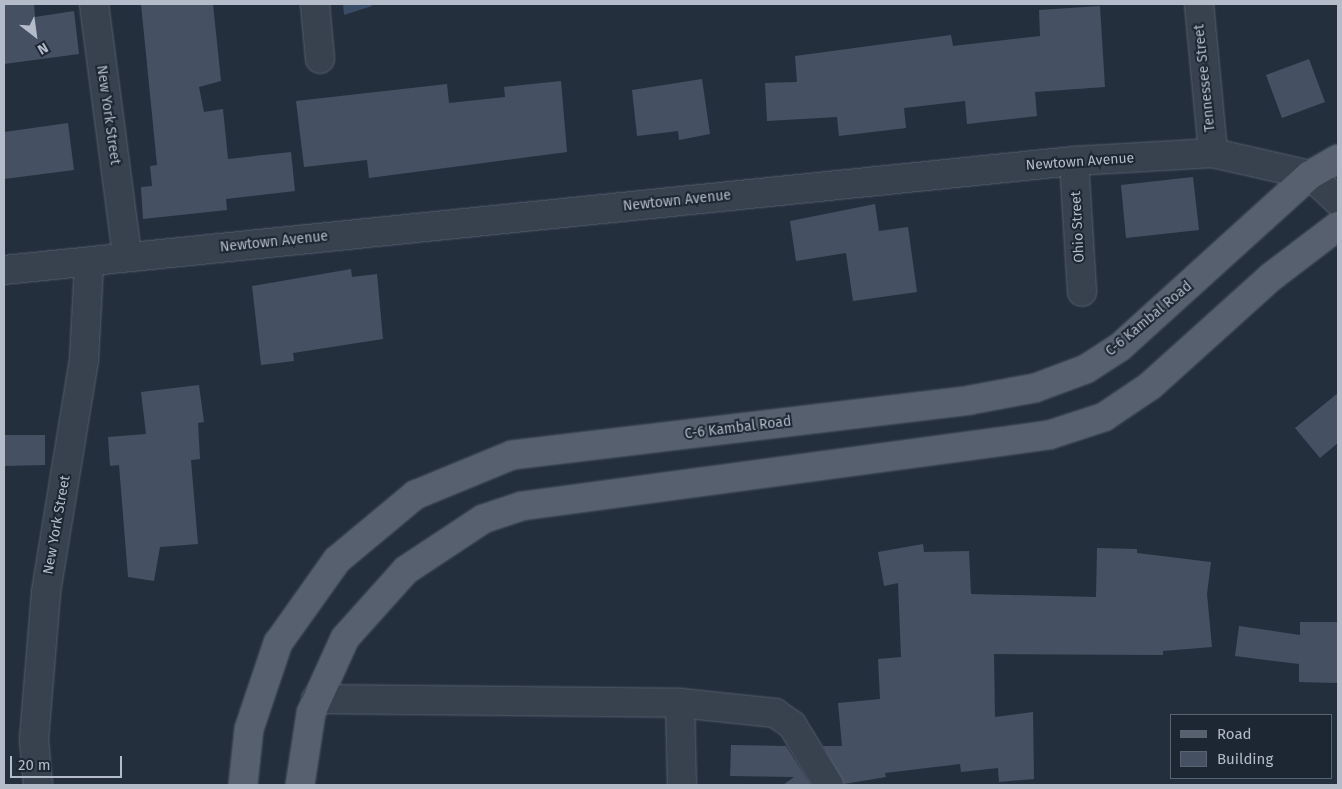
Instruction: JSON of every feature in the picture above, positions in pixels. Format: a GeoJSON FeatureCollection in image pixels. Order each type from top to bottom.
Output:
{"type":"FeatureCollection","features":[{"type":"Feature","properties":{"kind":"main road","name":"C-6 Kambal Road"},"geometry":{"type":"LineString","coordinates":[[243,785],[249,729],[278,643],[337,560],[415,496],[512,455],[970,400],[1035,388],[1086,369],[1120,347],[1310,175],[1338,159]]}},
{"type":"Feature","properties":{"kind":"main road"},"geometry":{"type":"LineString","coordinates":[[300,785],[301,758],[316,699],[345,638],[378,596],[445,541],[483,519],[522,506],[1049,435],[1104,417],[1150,386],[1271,277],[1338,226]]}},
{"type":"Feature","properties":{"kind":"street","name":"New York Street"},"geometry":{"type":"LineString","coordinates":[[94,4],[127,256]]}},
{"type":"Feature","properties":{"kind":"street"},"geometry":{"type":"LineString","coordinates":[[315,4],[320,59]]}},
{"type":"Feature","properties":{"kind":"street","name":"Tennessee Street"},"geometry":{"type":"LineString","coordinates":[[1199,4],[1214,153]]}},
{"type":"Feature","properties":{"kind":"street","name":"Newtown Avenue"},"geometry":{"type":"LineString","coordinates":[[4,270],[89,265],[127,256],[1074,161],[1214,153],[1310,175],[1338,201]]}},
{"type":"Feature","properties":{"kind":"street","name":"Ohio Street"},"geometry":{"type":"LineString","coordinates":[[1074,161],[1082,292]]}},
{"type":"Feature","properties":{"kind":"street","name":"New York Street"},"geometry":{"type":"LineString","coordinates":[[38,785],[34,740],[46,592],[84,360],[89,265]]}},
{"type":"Feature","properties":{"kind":"street"},"geometry":{"type":"LineString","coordinates":[[316,699],[401,698],[680,703],[775,713],[792,725],[829,785]]}},
{"type":"Feature","properties":{"kind":"street"},"geometry":{"type":"LineString","coordinates":[[680,703],[682,785]]}},
{"type":"Feature","properties":{"kind":"water"},"geometry":{"type":"Polygon","coordinates":[[[343,4],[371,4],[372,6],[344,15],[343,4]]]}},
{"type":"Feature","properties":{"kind":"building"},"geometry":{"type":"Polygon","coordinates":[[[4,4],[34,4],[35,17],[74,11],[79,54],[4,64],[4,4]]]}},
{"type":"Feature","properties":{"kind":"building"},"geometry":{"type":"Polygon","coordinates":[[[141,4],[213,4],[221,81],[199,87],[204,112],[223,109],[228,159],[291,152],[295,191],[226,199],[227,210],[143,219],[141,187],[152,186],[150,166],[157,165],[141,4]]]}},
{"type":"Feature","properties":{"kind":"building"},"geometry":{"type":"Polygon","coordinates":[[[1100,6],[1105,87],[1035,92],[1037,116],[967,124],[965,101],[904,108],[906,128],[839,136],[837,117],[767,121],[765,83],[797,82],[795,56],[951,35],[953,46],[1040,36],[1039,10],[1100,6]]]}},
{"type":"Feature","properties":{"kind":"building"},"geometry":{"type":"Polygon","coordinates":[[[1309,59],[1325,102],[1282,118],[1266,75],[1309,59]]]}},
{"type":"Feature","properties":{"kind":"building"},"geometry":{"type":"Polygon","coordinates":[[[702,79],[710,134],[679,140],[678,131],[637,136],[632,90],[702,79]]]}},
{"type":"Feature","properties":{"kind":"building"},"geometry":{"type":"Polygon","coordinates":[[[561,81],[567,152],[369,178],[367,160],[304,167],[296,101],[447,84],[449,103],[505,97],[504,87],[561,81]]]}},
{"type":"Feature","properties":{"kind":"building"},"geometry":{"type":"Polygon","coordinates":[[[68,123],[74,170],[4,179],[4,132],[68,123]]]}},
{"type":"Feature","properties":{"kind":"building"},"geometry":{"type":"Polygon","coordinates":[[[1193,177],[1199,230],[1126,238],[1121,185],[1193,177]]]}},
{"type":"Feature","properties":{"kind":"building"},"geometry":{"type":"Polygon","coordinates":[[[875,204],[879,231],[908,227],[917,292],[853,301],[846,253],[796,261],[790,221],[875,204]]]}},
{"type":"Feature","properties":{"kind":"building"},"geometry":{"type":"Polygon","coordinates":[[[351,269],[352,277],[377,274],[383,339],[293,353],[294,361],[261,365],[252,286],[351,269]]]}},
{"type":"Feature","properties":{"kind":"building"},"geometry":{"type":"Polygon","coordinates":[[[199,385],[204,422],[198,423],[200,459],[191,460],[198,544],[160,547],[154,581],[128,577],[119,465],[110,466],[108,437],[146,434],[141,392],[199,385]]]}},
{"type":"Feature","properties":{"kind":"building"},"geometry":{"type":"Polygon","coordinates":[[[1338,393],[1338,443],[1320,458],[1295,428],[1338,393]]]}},
{"type":"Feature","properties":{"kind":"building"},"geometry":{"type":"Polygon","coordinates":[[[4,435],[45,435],[45,465],[4,466],[4,435]]]}},
{"type":"Feature","properties":{"kind":"building"},"geometry":{"type":"Polygon","coordinates":[[[923,544],[924,552],[969,551],[971,594],[1096,597],[1097,548],[1137,549],[1137,553],[1211,562],[1207,594],[1212,647],[1163,651],[1163,655],[994,654],[995,717],[1033,712],[1034,779],[999,782],[998,768],[961,772],[960,764],[885,773],[886,777],[844,784],[823,746],[842,746],[838,703],[880,699],[878,659],[901,657],[898,583],[884,586],[878,552],[923,544]]]}},
{"type":"Feature","properties":{"kind":"building"},"geometry":{"type":"Polygon","coordinates":[[[1300,622],[1338,622],[1338,683],[1299,682],[1299,664],[1235,656],[1239,626],[1300,635],[1300,622]]]}},
{"type":"Feature","properties":{"kind":"building"},"geometry":{"type":"Polygon","coordinates":[[[731,745],[786,746],[811,785],[783,785],[794,777],[730,776],[731,745]]]}}]}
